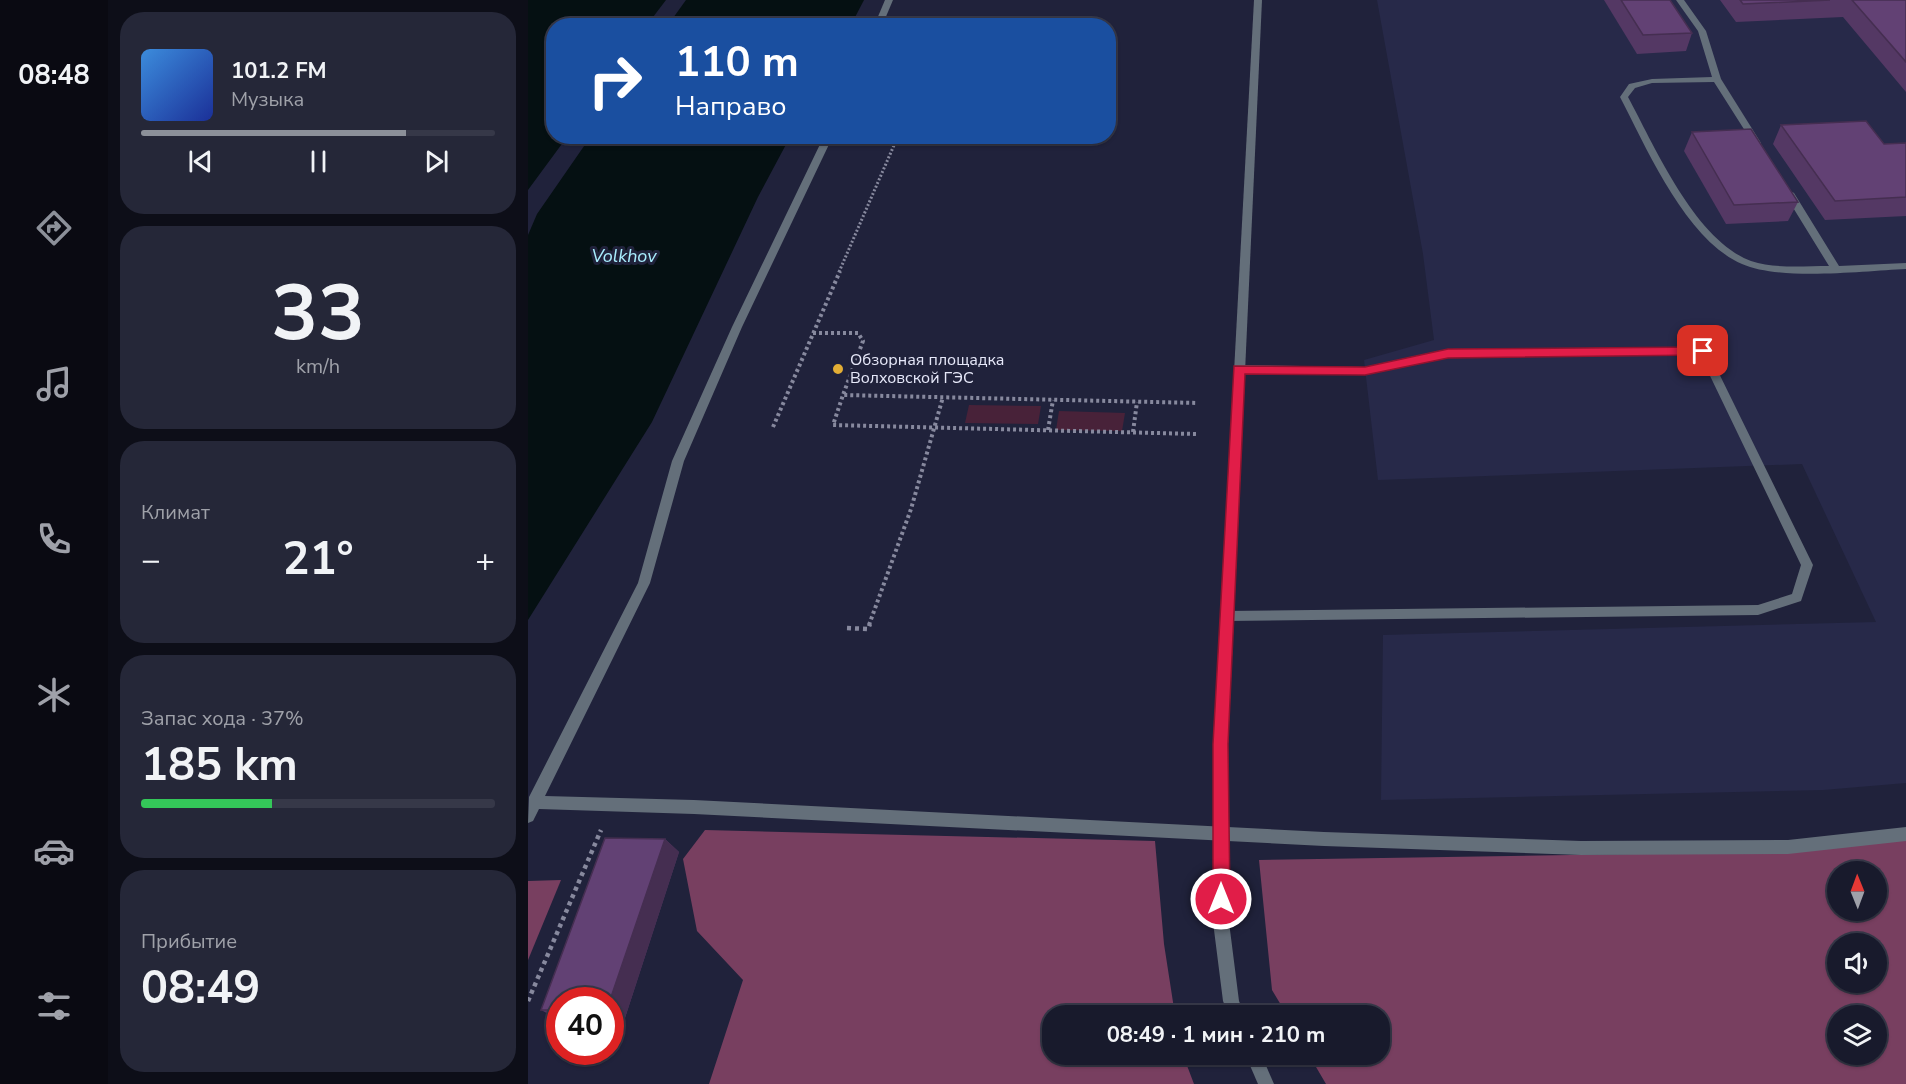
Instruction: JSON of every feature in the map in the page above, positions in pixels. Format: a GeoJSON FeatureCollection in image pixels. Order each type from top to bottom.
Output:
{"type":"FeatureCollection","features":[{"type":"Feature","properties":{"kind":"street"},"geometry":{"type":"LineString","coordinates":[[881,18],[889,0]]}},
{"type":"Feature","properties":{"kind":"street"},"geometry":{"type":"LineString","coordinates":[[1232,1005],[1221,922],[1221,744],[1258,0]]}},
{"type":"Feature","properties":{"kind":"street"},"geometry":{"type":"LineString","coordinates":[[1680,0],[1702,31],[1717,79],[1761,149]]}},
{"type":"Feature","properties":{"kind":"street"},"geometry":{"type":"LineString","coordinates":[[1717,79],[1652,81],[1632,86],[1624,97],[1684,207],[1710,238],[1744,262],[1793,269],[1906,266]]}},
{"type":"Feature","properties":{"kind":"street"},"geometry":{"type":"LineString","coordinates":[[528,816],[644,583],[678,461],[737,327],[826,144]]}},
{"type":"Feature","properties":{"kind":"street"},"geometry":{"type":"LineString","coordinates":[[1786,189],[1836,269]]}},
{"type":"Feature","properties":{"kind":"street"},"geometry":{"type":"LineString","coordinates":[[1227,616],[1758,610],[1797,597],[1807,565],[1703,351],[1448,354],[1365,371],[1239,369]]}},
{"type":"Feature","properties":{"kind":"street"},"geometry":{"type":"LineString","coordinates":[[534,802],[1324,839],[1581,848],[1788,847],[1906,834]]}},
{"type":"Feature","properties":{"kind":"street"},"geometry":{"type":"LineString","coordinates":[[1258,1065],[1266,1084]]}},
{"type":"Feature","properties":{"kind":"path"},"geometry":{"type":"LineString","coordinates":[[773,428],[895,144]]}},
{"type":"Feature","properties":{"kind":"path"},"geometry":{"type":"LineString","coordinates":[[813,333],[858,333],[862,341],[833,425],[1196,434]]}},
{"type":"Feature","properties":{"kind":"path"},"geometry":{"type":"LineString","coordinates":[[843,395],[1198,403]]}},
{"type":"Feature","properties":{"kind":"path"},"geometry":{"type":"LineString","coordinates":[[847,628],[868,629],[911,509],[943,397]]}},
{"type":"Feature","properties":{"kind":"path"},"geometry":{"type":"LineString","coordinates":[[1048,430],[1053,400]]}},
{"type":"Feature","properties":{"kind":"path"},"geometry":{"type":"LineString","coordinates":[[1133,432],[1137,402]]}},
{"type":"Feature","properties":{"kind":"path"},"geometry":{"type":"LineString","coordinates":[[528,1000],[612,804]]}},
{"type":"Feature","properties":{"kind":"shaded area"},"geometry":{"type":"Polygon","coordinates":[[[1377,0],[1906,0],[1906,783],[1823,790],[1381,800],[1383,635],[1876,622],[1802,464],[1378,480],[1364,360],[1434,340],[1423,254],[1377,0]]]}},
{"type":"Feature","properties":{"kind":"shaded area"},"geometry":{"type":"Polygon","coordinates":[[[969,405],[1041,406],[1038,424],[965,423],[969,405]]]}},
{"type":"Feature","properties":{"kind":"shaded area"},"geometry":{"type":"Polygon","coordinates":[[[1059,411],[1125,413],[1122,431],[1056,430],[1059,411]]]}},
{"type":"Feature","properties":{"kind":"shaded area"},"geometry":{"type":"Polygon","coordinates":[[[705,830],[1155,841],[1164,944],[1173,1005],[1042,1005],[1042,1065],[1187,1065],[1194,1084],[709,1084],[743,980],[697,931],[683,859],[705,830]]]}},
{"type":"Feature","properties":{"kind":"shaded area"},"geometry":{"type":"Polygon","coordinates":[[[1906,839],[1906,1084],[1326,1084],[1315,1065],[1390,1065],[1390,1005],[1281,1005],[1272,990],[1259,860],[1698,853],[1906,839]]]}},
{"type":"Feature","properties":{"kind":"shaded area"},"geometry":{"type":"Polygon","coordinates":[[[561,880],[528,960],[528,881],[561,880]]]}},
{"type":"Feature","properties":{"kind":"water"},"geometry":{"type":"Polygon","coordinates":[[[528,0],[666,0],[652,18],[546,18],[546,144],[562,144],[528,190],[528,0]]]}},
{"type":"Feature","properties":{"kind":"water"},"geometry":{"type":"Polygon","coordinates":[[[686,0],[864,0],[855,18],[673,18],[686,0]]]}},
{"type":"Feature","properties":{"kind":"water","name":"Volkhov"},"geometry":{"type":"Polygon","coordinates":[[[585,144],[786,144],[758,197],[652,422],[528,620],[528,235],[537,214],[585,144]]]}},
{"type":"Feature","properties":{"kind":"building"},"geometry":{"type":"Polygon","coordinates":[[[1621,0],[1670,0],[1692,33],[1643,35],[1621,0]]]}},
{"type":"Feature","properties":{"kind":"building"},"geometry":{"type":"Polygon","coordinates":[[[1740,0],[1830,0],[1743,4],[1740,0]]]}},
{"type":"Feature","properties":{"kind":"building"},"geometry":{"type":"Polygon","coordinates":[[[1852,0],[1906,0],[1906,62],[1852,0]]]}},
{"type":"Feature","properties":{"kind":"building"},"geometry":{"type":"Polygon","coordinates":[[[1866,121],[1884,144],[1906,143],[1906,197],[1835,201],[1781,125],[1866,121]]]}},
{"type":"Feature","properties":{"kind":"building"},"geometry":{"type":"Polygon","coordinates":[[[1751,129],[1798,202],[1734,205],[1692,132],[1751,129]]]}},
{"type":"Feature","properties":{"kind":"building"},"geometry":{"type":"Polygon","coordinates":[[[605,838],[665,839],[614,987],[550,987],[605,838]]]}},
{"type":"Feature","properties":{"kind":"building"},"geometry":{"type":"Polygon","coordinates":[[[546,997],[546,1010],[541,1010],[546,997]]]}},
{"type":"Feature","properties":{"kind":"place","name":"Обзорная площадка Волховской ГЭС"},"geometry":{"type":"Point","coordinates":[838,369]}},
{"type":"Feature","properties":{"kind":"route"},"geometry":{"type":"LineString","coordinates":[[1221,899],[1221,744],[1239,369],[1365,371],[1448,354],[1703,351]]}}]}
